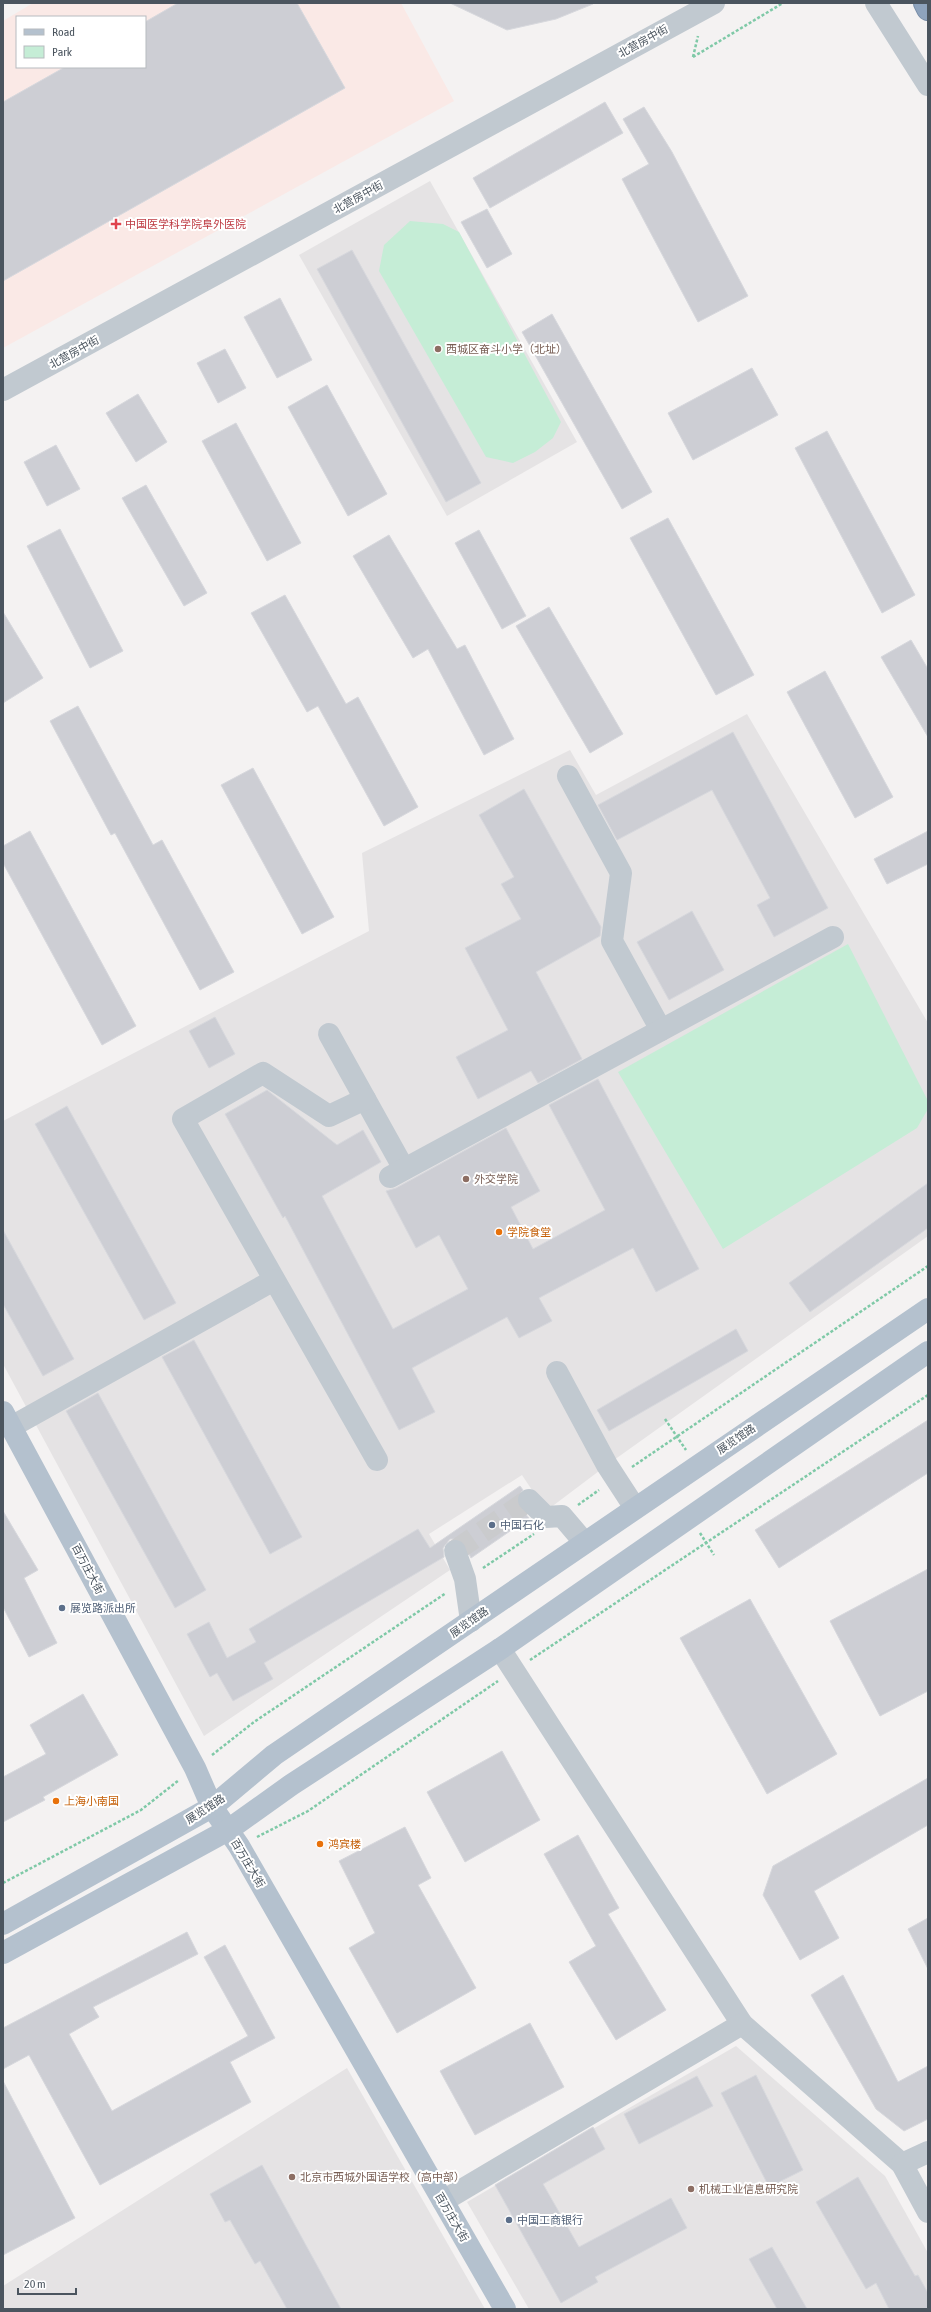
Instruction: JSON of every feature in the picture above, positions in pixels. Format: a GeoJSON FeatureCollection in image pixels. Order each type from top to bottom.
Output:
{"type":"FeatureCollection","features":[{"type":"Feature","properties":{"kind":"highway"},"geometry":{"type":"LineString","coordinates":[[925,3],[928,8]]}},
{"type":"Feature","properties":{"kind":"main road","name":"展览馆路"},"geometry":{"type":"LineString","coordinates":[[3,1924],[212,1807],[274,1755],[928,1308]]}},
{"type":"Feature","properties":{"kind":"main road"},"geometry":{"type":"LineString","coordinates":[[3,1953],[228,1830],[291,1785],[500,1649],[928,1352]]}},
{"type":"Feature","properties":{"kind":"main road","name":"百万庄大街"},"geometry":{"type":"LineString","coordinates":[[7,1420],[195,1768],[212,1807],[228,1830],[505,2309]]}},
{"type":"Feature","properties":{"kind":"street","name":"北营房中街"},"geometry":{"type":"LineString","coordinates":[[3,390],[714,3]]}},
{"type":"Feature","properties":{"kind":"street"},"geometry":{"type":"LineString","coordinates":[[876,3],[928,85]]}},
{"type":"Feature","properties":{"kind":"street"},"geometry":{"type":"LineString","coordinates":[[568,776],[621,873],[612,941],[661,1030]]}},
{"type":"Feature","properties":{"kind":"street"},"geometry":{"type":"LineString","coordinates":[[329,1034],[364,1099],[397,1173],[833,937]]}},
{"type":"Feature","properties":{"kind":"street"},"geometry":{"type":"LineString","coordinates":[[364,1099],[329,1116],[263,1073],[183,1119],[377,1460]]}},
{"type":"Feature","properties":{"kind":"street"},"geometry":{"type":"LineString","coordinates":[[7,1420],[274,1280]]}},
{"type":"Feature","properties":{"kind":"street"},"geometry":{"type":"LineString","coordinates":[[557,1372],[607,1465],[635,1508]]}},
{"type":"Feature","properties":{"kind":"street"},"geometry":{"type":"LineString","coordinates":[[529,1500],[546,1517],[562,1516],[584,1542]]}},
{"type":"Feature","properties":{"kind":"street"},"geometry":{"type":"LineString","coordinates":[[454,1551],[465,1579],[471,1621]]}},
{"type":"Feature","properties":{"kind":"street"},"geometry":{"type":"LineString","coordinates":[[500,1649],[742,2024],[902,2164],[928,2212]]}},
{"type":"Feature","properties":{"kind":"street"},"geometry":{"type":"LineString","coordinates":[[443,2201],[742,2024]]}},
{"type":"Feature","properties":{"kind":"street"},"geometry":{"type":"LineString","coordinates":[[902,2164],[928,2152]]}},
{"type":"Feature","properties":{"kind":"path"},"geometry":{"type":"LineString","coordinates":[[693,57],[783,3]]}},
{"type":"Feature","properties":{"kind":"shaded area","name":"中国医学科学院阜外医院"},"geometry":{"type":"Polygon","coordinates":[[[33,3],[401,3],[454,101],[3,348],[3,21],[33,3]]]}},
{"type":"Feature","properties":{"kind":"shaded area","name":"西城区奋斗小学（北址）"},"geometry":{"type":"Polygon","coordinates":[[[430,181],[577,442],[447,516],[299,255],[430,181]]]}},
{"type":"Feature","properties":{"kind":"shaded area","name":"外交学院"},"geometry":{"type":"Polygon","coordinates":[[[747,714],[928,1023],[928,1236],[607,1465],[546,1511],[522,1475],[429,1534],[450,1570],[204,1736],[3,1364],[3,1121],[369,931],[362,853],[570,750],[596,795],[747,714]]]}},
{"type":"Feature","properties":{"kind":"shaded area","name":"机械工业信息研究院"},"geometry":{"type":"Polygon","coordinates":[[[736,2046],[885,2176],[928,2253],[928,2309],[529,2309],[467,2202],[736,2046]]]}},
{"type":"Feature","properties":{"kind":"shaded area","name":"北京市西城外国语学校（高中部）"},"geometry":{"type":"Polygon","coordinates":[[[347,2068],[485,2309],[3,2309],[3,2286],[347,2068]]]}},
{"type":"Feature","properties":{"kind":"green space"},"geometry":{"type":"Polygon","coordinates":[[[410,221],[443,224],[459,232],[561,422],[553,438],[535,452],[513,463],[486,457],[379,271],[384,245],[410,221]]]}},
{"type":"Feature","properties":{"kind":"green space"},"geometry":{"type":"Polygon","coordinates":[[[848,944],[928,1101],[928,1109],[917,1128],[723,1249],[618,1072],[848,944]]]}},
{"type":"Feature","properties":{"kind":"building"},"geometry":{"type":"Polygon","coordinates":[[[178,3],[297,3],[345,88],[3,281],[3,102],[63,68],[146,68],[146,21],[178,3]]]}},
{"type":"Feature","properties":{"kind":"building"},"geometry":{"type":"Polygon","coordinates":[[[450,3],[593,4],[556,19],[507,30],[450,3]]]}},
{"type":"Feature","properties":{"kind":"building"},"geometry":{"type":"Polygon","coordinates":[[[605,102],[623,133],[490,208],[473,178],[605,102]]]}},
{"type":"Feature","properties":{"kind":"building"},"geometry":{"type":"Polygon","coordinates":[[[644,107],[672,152],[748,296],[698,322],[622,179],[649,164],[623,119],[644,107]]]}},
{"type":"Feature","properties":{"kind":"building"},"geometry":{"type":"Polygon","coordinates":[[[487,209],[512,254],[487,268],[461,222],[487,209]]]}},
{"type":"Feature","properties":{"kind":"building"},"geometry":{"type":"Polygon","coordinates":[[[352,250],[481,483],[446,502],[317,269],[352,250]]]}},
{"type":"Feature","properties":{"kind":"building"},"geometry":{"type":"Polygon","coordinates":[[[280,298],[312,360],[277,378],[244,317],[280,298]]]}},
{"type":"Feature","properties":{"kind":"building"},"geometry":{"type":"Polygon","coordinates":[[[552,314],[652,492],[622,509],[522,332],[552,314]]]}},
{"type":"Feature","properties":{"kind":"building"},"geometry":{"type":"Polygon","coordinates":[[[225,349],[246,388],[218,403],[197,363],[225,349]]]}},
{"type":"Feature","properties":{"kind":"building"},"geometry":{"type":"Polygon","coordinates":[[[752,368],[778,415],[693,460],[668,413],[752,368]]]}},
{"type":"Feature","properties":{"kind":"building"},"geometry":{"type":"Polygon","coordinates":[[[327,385],[387,494],[348,516],[288,407],[327,385]]]}},
{"type":"Feature","properties":{"kind":"building"},"geometry":{"type":"Polygon","coordinates":[[[138,394],[167,442],[136,462],[106,413],[138,394]]]}},
{"type":"Feature","properties":{"kind":"building"},"geometry":{"type":"Polygon","coordinates":[[[236,423],[301,543],[267,561],[202,441],[236,423]]]}},
{"type":"Feature","properties":{"kind":"building"},"geometry":{"type":"Polygon","coordinates":[[[827,431],[915,595],[882,613],[795,448],[827,431]]]}},
{"type":"Feature","properties":{"kind":"building"},"geometry":{"type":"Polygon","coordinates":[[[56,445],[80,489],[47,506],[24,462],[56,445]]]}},
{"type":"Feature","properties":{"kind":"building"},"geometry":{"type":"Polygon","coordinates":[[[146,485],[207,593],[184,606],[122,498],[146,485]]]}},
{"type":"Feature","properties":{"kind":"building"},"geometry":{"type":"Polygon","coordinates":[[[668,518],[754,675],[716,695],[630,538],[668,518]]]}},
{"type":"Feature","properties":{"kind":"building"},"geometry":{"type":"Polygon","coordinates":[[[60,529],[123,651],[90,668],[27,546],[60,529]]]}},
{"type":"Feature","properties":{"kind":"building"},"geometry":{"type":"Polygon","coordinates":[[[479,530],[526,616],[502,629],[455,543],[479,530]]]}},
{"type":"Feature","properties":{"kind":"building"},"geometry":{"type":"Polygon","coordinates":[[[389,535],[457,649],[465,645],[514,739],[484,755],[428,649],[413,658],[353,556],[389,535]]]}},
{"type":"Feature","properties":{"kind":"building"},"geometry":{"type":"Polygon","coordinates":[[[285,595],[346,704],[358,697],[418,807],[384,826],[318,706],[307,712],[251,613],[285,595]]]}},
{"type":"Feature","properties":{"kind":"building"},"geometry":{"type":"Polygon","coordinates":[[[549,607],[623,734],[590,753],[516,626],[549,607]]]}},
{"type":"Feature","properties":{"kind":"building"},"geometry":{"type":"Polygon","coordinates":[[[3,612],[43,678],[3,703],[3,612]]]}},
{"type":"Feature","properties":{"kind":"building"},"geometry":{"type":"Polygon","coordinates":[[[911,640],[928,669],[928,737],[881,657],[911,640]]]}},
{"type":"Feature","properties":{"kind":"building"},"geometry":{"type":"Polygon","coordinates":[[[825,671],[893,797],[855,818],[787,692],[825,671]]]}},
{"type":"Feature","properties":{"kind":"building"},"geometry":{"type":"Polygon","coordinates":[[[78,706],[153,845],[162,840],[234,972],[200,990],[115,833],[111,835],[50,721],[78,706]]]}},
{"type":"Feature","properties":{"kind":"building"},"geometry":{"type":"Polygon","coordinates":[[[733,732],[828,908],[774,937],[757,905],[770,898],[712,790],[617,840],[598,805],[733,732]]]}},
{"type":"Feature","properties":{"kind":"building"},"geometry":{"type":"Polygon","coordinates":[[[253,768],[334,917],[302,934],[221,785],[253,768]]]}},
{"type":"Feature","properties":{"kind":"building"},"geometry":{"type":"Polygon","coordinates":[[[524,789],[601,927],[600,936],[536,972],[582,1059],[538,1083],[531,1071],[478,1099],[456,1057],[508,1030],[465,948],[521,919],[501,884],[514,877],[479,815],[524,789]]]}},
{"type":"Feature","properties":{"kind":"building"},"geometry":{"type":"Polygon","coordinates":[[[30,831],[136,1026],[102,1045],[3,863],[3,846],[30,831]]]}},
{"type":"Feature","properties":{"kind":"building"},"geometry":{"type":"Polygon","coordinates":[[[928,831],[928,864],[887,884],[874,859],[928,831]]]}},
{"type":"Feature","properties":{"kind":"building"},"geometry":{"type":"Polygon","coordinates":[[[692,911],[724,970],[669,1000],[637,942],[692,911]]]}},
{"type":"Feature","properties":{"kind":"building"},"geometry":{"type":"Polygon","coordinates":[[[215,1017],[235,1054],[209,1068],[189,1031],[215,1017]]]}},
{"type":"Feature","properties":{"kind":"building"},"geometry":{"type":"Polygon","coordinates":[[[598,1079],[699,1269],[656,1292],[633,1248],[539,1298],[552,1321],[519,1338],[507,1317],[412,1368],[435,1412],[399,1430],[285,1216],[283,1218],[225,1114],[267,1090],[337,1145],[363,1130],[381,1162],[322,1196],[393,1329],[468,1289],[439,1235],[416,1248],[386,1191],[396,1188],[506,1128],[540,1191],[511,1207],[533,1249],[605,1210],[549,1105],[598,1079]]]}},
{"type":"Feature","properties":{"kind":"building"},"geometry":{"type":"Polygon","coordinates":[[[67,1106],[176,1303],[144,1320],[35,1124],[67,1106]]]}},
{"type":"Feature","properties":{"kind":"building"},"geometry":{"type":"Polygon","coordinates":[[[928,1183],[928,1228],[810,1312],[789,1283],[928,1183]]]}},
{"type":"Feature","properties":{"kind":"building"},"geometry":{"type":"Polygon","coordinates":[[[3,1230],[74,1359],[43,1376],[3,1304],[3,1230]]]}},
{"type":"Feature","properties":{"kind":"building"},"geometry":{"type":"Polygon","coordinates":[[[736,1329],[748,1351],[609,1431],[597,1410],[736,1329]]]}},
{"type":"Feature","properties":{"kind":"building"},"geometry":{"type":"Polygon","coordinates":[[[194,1340],[302,1537],[270,1554],[162,1357],[194,1340]]]}},
{"type":"Feature","properties":{"kind":"building"},"geometry":{"type":"Polygon","coordinates":[[[98,1393],[206,1590],[175,1608],[66,1411],[98,1393]]]}},
{"type":"Feature","properties":{"kind":"building"},"geometry":{"type":"Polygon","coordinates":[[[928,1420],[928,1473],[779,1568],[755,1530],[928,1420]]]}},
{"type":"Feature","properties":{"kind":"building"},"geometry":{"type":"Polygon","coordinates":[[[520,1486],[523,1490],[517,1496],[517,1504],[529,1518],[471,1558],[463,1542],[458,1539],[450,1539],[443,1548],[444,1557],[264,1663],[273,1679],[233,1701],[217,1673],[210,1677],[187,1634],[209,1622],[227,1658],[256,1642],[249,1629],[418,1529],[430,1548],[520,1486]]]}},
{"type":"Feature","properties":{"kind":"building"},"geometry":{"type":"Polygon","coordinates":[[[3,1511],[38,1570],[24,1578],[57,1643],[29,1657],[3,1607],[3,1511]]]}},
{"type":"Feature","properties":{"kind":"building"},"geometry":{"type":"Polygon","coordinates":[[[928,1569],[928,1691],[880,1716],[830,1621],[928,1569]]]}},
{"type":"Feature","properties":{"kind":"building"},"geometry":{"type":"Polygon","coordinates":[[[750,1599],[837,1754],[767,1794],[680,1638],[750,1599]]]}},
{"type":"Feature","properties":{"kind":"building"},"geometry":{"type":"Polygon","coordinates":[[[83,1694],[118,1755],[43,1797],[45,1800],[3,1822],[3,1777],[46,1754],[30,1725],[83,1694]]]}},
{"type":"Feature","properties":{"kind":"building"},"geometry":{"type":"Polygon","coordinates":[[[502,1751],[540,1820],[465,1862],[427,1792],[502,1751]]]}},
{"type":"Feature","properties":{"kind":"building"},"geometry":{"type":"Polygon","coordinates":[[[928,1778],[928,1825],[814,1891],[839,1938],[800,1960],[763,1895],[773,1866],[928,1778]]]}},
{"type":"Feature","properties":{"kind":"building"},"geometry":{"type":"Polygon","coordinates":[[[405,1827],[431,1878],[418,1885],[476,1988],[397,2033],[349,1948],[375,1933],[339,1861],[405,1827]]]}},
{"type":"Feature","properties":{"kind":"building"},"geometry":{"type":"Polygon","coordinates":[[[578,1835],[619,1908],[608,1914],[666,2010],[616,2040],[569,1962],[596,1946],[544,1854],[578,1835]]]}},
{"type":"Feature","properties":{"kind":"building"},"geometry":{"type":"Polygon","coordinates":[[[928,1918],[928,1969],[908,1929],[928,1918]]]}},
{"type":"Feature","properties":{"kind":"building"},"geometry":{"type":"Polygon","coordinates":[[[187,1932],[198,1954],[93,2007],[99,2017],[69,2034],[112,2111],[248,2036],[204,1957],[225,1945],[275,2038],[230,2062],[251,2102],[100,2185],[29,2055],[3,2069],[3,2028],[187,1932]]]}},
{"type":"Feature","properties":{"kind":"building"},"geometry":{"type":"Polygon","coordinates":[[[843,1975],[898,2082],[928,2066],[928,2119],[904,2131],[876,2109],[811,1995],[843,1975]]]}},
{"type":"Feature","properties":{"kind":"building"},"geometry":{"type":"Polygon","coordinates":[[[530,2023],[564,2087],[475,2135],[440,2071],[530,2023]]]}},
{"type":"Feature","properties":{"kind":"building"},"geometry":{"type":"Polygon","coordinates":[[[756,2075],[803,2170],[769,2187],[721,2093],[756,2075]]]}},
{"type":"Feature","properties":{"kind":"building"},"geometry":{"type":"Polygon","coordinates":[[[697,2076],[713,2106],[639,2144],[624,2114],[697,2076]]]}},
{"type":"Feature","properties":{"kind":"building"},"geometry":{"type":"Polygon","coordinates":[[[3,2081],[75,2218],[3,2255],[3,2081]]]}},
{"type":"Feature","properties":{"kind":"building"},"geometry":{"type":"Polygon","coordinates":[[[593,2127],[605,2149],[543,2184],[579,2247],[671,2198],[687,2228],[595,2277],[598,2282],[561,2303],[495,2185],[593,2127]]]}},
{"type":"Feature","properties":{"kind":"building"},"geometry":{"type":"Polygon","coordinates":[[[262,2165],[341,2309],[287,2309],[260,2261],[255,2264],[230,2220],[225,2222],[210,2194],[262,2165]]]}},
{"type":"Feature","properties":{"kind":"building"},"geometry":{"type":"Polygon","coordinates":[[[858,2177],[915,2276],[918,2275],[928,2293],[928,2309],[889,2309],[876,2283],[866,2289],[816,2202],[858,2177]]]}},
{"type":"Feature","properties":{"kind":"building"},"geometry":{"type":"Polygon","coordinates":[[[772,2247],[807,2309],[777,2309],[749,2259],[772,2247]]]}},
{"type":"Feature","properties":{"kind":"tunnel"},"geometry":{"type":"LineString","coordinates":[[455,1551],[529,1500]]}},
{"type":"Feature","properties":{"kind":"place","name":"中国医学科学院阜外医院"},"geometry":{"type":"Point","coordinates":[116,224]}},
{"type":"Feature","properties":{"kind":"place","name":"西城区奋斗小学（北址）"},"geometry":{"type":"Point","coordinates":[438,349]}},
{"type":"Feature","properties":{"kind":"place","name":"外交学院"},"geometry":{"type":"Point","coordinates":[466,1179]}},
{"type":"Feature","properties":{"kind":"place","name":"学院食堂"},"geometry":{"type":"Point","coordinates":[499,1232]}},
{"type":"Feature","properties":{"kind":"place","name":"中国石化"},"geometry":{"type":"Point","coordinates":[492,1525]}},
{"type":"Feature","properties":{"kind":"place","name":"展览路派出所"},"geometry":{"type":"Point","coordinates":[62,1608]}},
{"type":"Feature","properties":{"kind":"place","name":"上海小南国"},"geometry":{"type":"Point","coordinates":[56,1801]}},
{"type":"Feature","properties":{"kind":"place","name":"鸿宾楼"},"geometry":{"type":"Point","coordinates":[320,1844]}},
{"type":"Feature","properties":{"kind":"place","name":"北京市西城外国语学校（高中部）"},"geometry":{"type":"Point","coordinates":[292,2177]}},
{"type":"Feature","properties":{"kind":"place","name":"机械工业信息研究院"},"geometry":{"type":"Point","coordinates":[691,2189]}},
{"type":"Feature","properties":{"kind":"place","name":"中国工商银行"},"geometry":{"type":"Point","coordinates":[509,2220]}}]}
